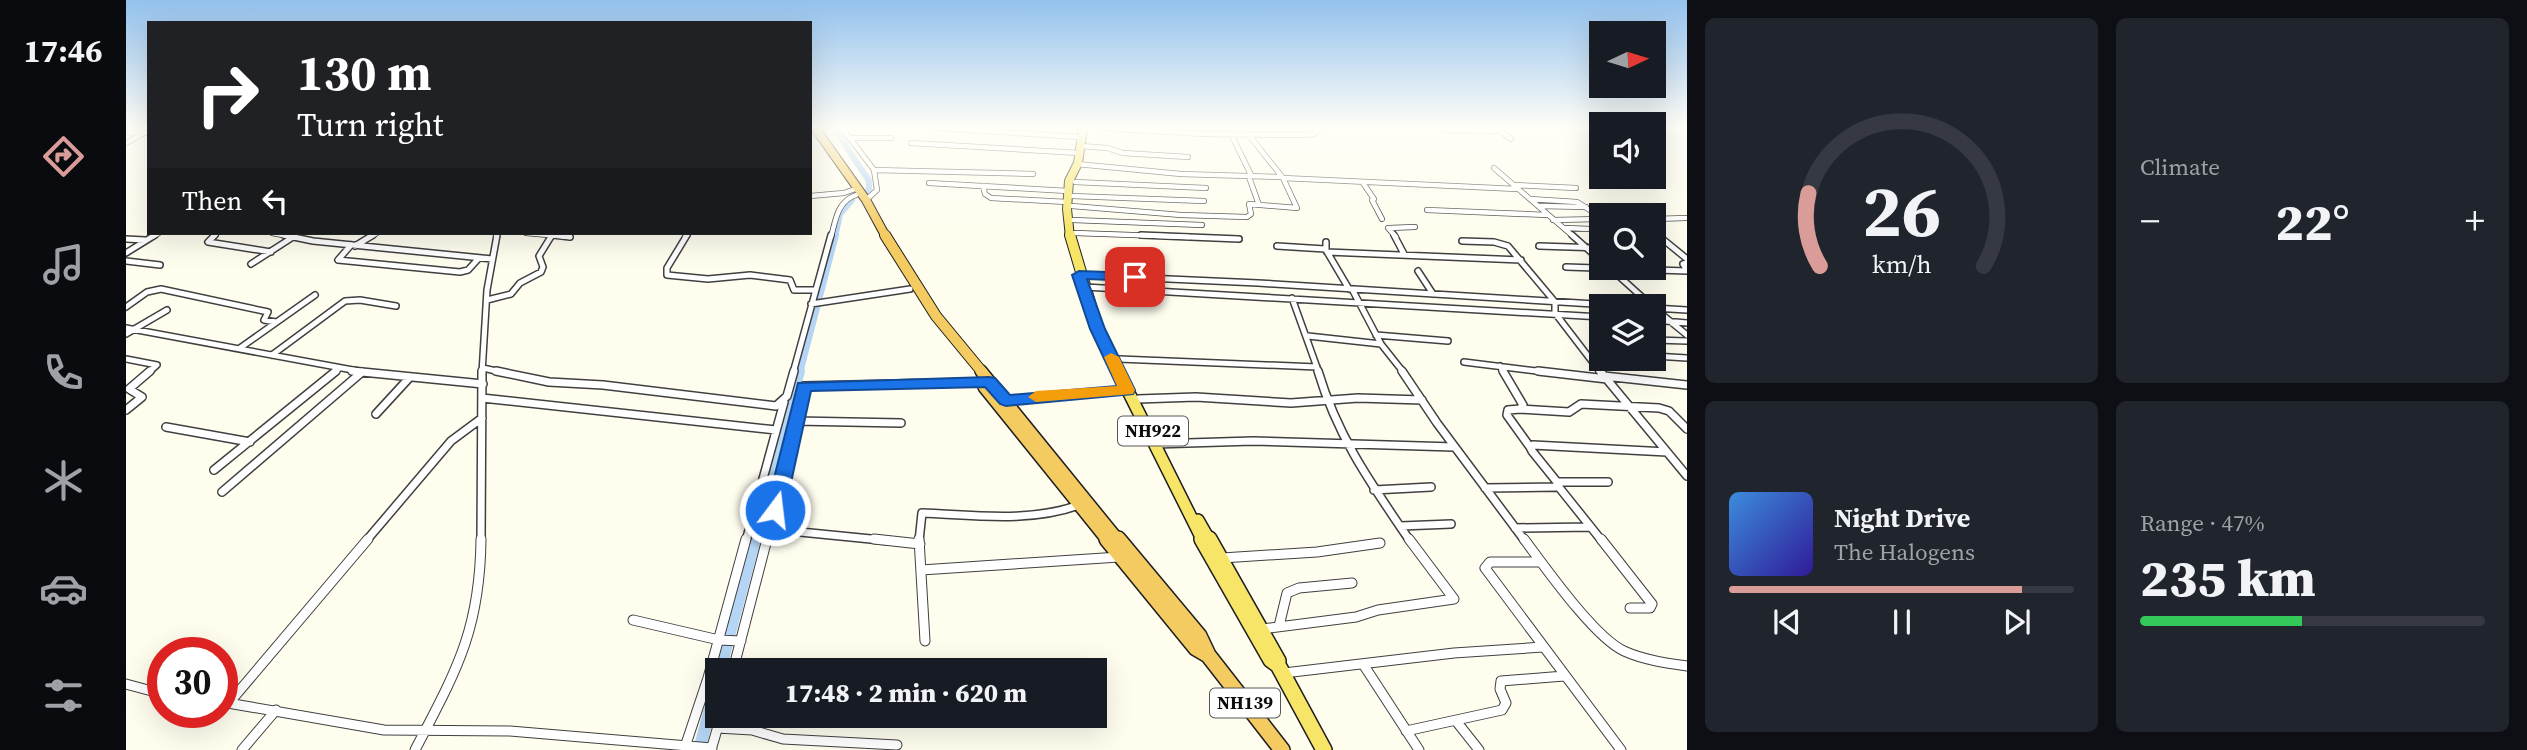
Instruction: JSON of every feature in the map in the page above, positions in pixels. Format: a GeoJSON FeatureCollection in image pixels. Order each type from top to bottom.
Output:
{"type":"FeatureCollection","features":[{"type":"Feature","properties":{"kind":"highway","name":"NH139"},"geometry":{"type":"LineString","coordinates":[[836,163],[858,193],[923,303],[1121,557],[1196,648],[1208,654]]}},
{"type":"Feature","properties":{"kind":"highway","name":"NH139"},"geometry":{"type":"LineString","coordinates":[[858,193],[909,289],[923,303]]}},
{"type":"Feature","properties":{"kind":"highway","name":"NH139"},"geometry":{"type":"LineString","coordinates":[[984,382],[1006,401],[1199,636],[1208,654],[1282,750]]}},
{"type":"Feature","properties":{"kind":"main road","name":"NH922"},"geometry":{"type":"LineString","coordinates":[[1077,164],[1071,192],[1084,281],[1156,444],[1216,558],[1277,656],[1280,669],[1324,750]]}},
{"type":"Feature","properties":{"kind":"main road"},"geometry":{"type":"LineString","coordinates":[[1071,192],[1069,233],[1098,329],[1156,444]]}},
{"type":"Feature","properties":{"kind":"main road"},"geometry":{"type":"LineString","coordinates":[[1216,558],[1271,660],[1280,669]]}},
{"type":"Feature","properties":{"kind":"street"},"geometry":{"type":"LineString","coordinates":[[812,196],[877,190],[878,183],[869,163]]}},
{"type":"Feature","properties":{"kind":"street"},"geometry":{"type":"LineString","coordinates":[[1245,163],[1259,205]]}},
{"type":"Feature","properties":{"kind":"street"},"geometry":{"type":"LineString","coordinates":[[1071,192],[1151,214],[1242,217],[1251,215],[1247,205],[1297,208],[1282,178],[1270,163]]}},
{"type":"Feature","properties":{"kind":"street"},"geometry":{"type":"LineString","coordinates":[[1077,164],[1363,183],[1576,188]]}},
{"type":"Feature","properties":{"kind":"street"},"geometry":{"type":"LineString","coordinates":[[1494,168],[1587,248]]}},
{"type":"Feature","properties":{"kind":"street"},"geometry":{"type":"LineString","coordinates":[[874,170],[1033,174]]}},
{"type":"Feature","properties":{"kind":"street"},"geometry":{"type":"LineString","coordinates":[[929,183],[1203,201]]}},
{"type":"Feature","properties":{"kind":"street"},"geometry":{"type":"LineString","coordinates":[[1363,183],[1374,199],[1372,200],[1382,219]]}},
{"type":"Feature","properties":{"kind":"street"},"geometry":{"type":"LineString","coordinates":[[983,186],[985,194],[991,198],[1071,192],[1206,188]]}},
{"type":"Feature","properties":{"kind":"street"},"geometry":{"type":"LineString","coordinates":[[687,748],[784,400],[814,304],[815,290],[839,207],[858,193]]}},
{"type":"Feature","properties":{"kind":"street"},"geometry":{"type":"LineString","coordinates":[[1528,199],[1574,201],[1587,207]]}},
{"type":"Feature","properties":{"kind":"street"},"geometry":{"type":"LineString","coordinates":[[1536,206],[1587,207]]}},
{"type":"Feature","properties":{"kind":"street"},"geometry":{"type":"LineString","coordinates":[[1427,210],[1547,215]]}},
{"type":"Feature","properties":{"kind":"street"},"geometry":{"type":"LineString","coordinates":[[1553,220],[1589,218]]}},
{"type":"Feature","properties":{"kind":"street"},"geometry":{"type":"LineString","coordinates":[[1666,219],[1685,218]]}},
{"type":"Feature","properties":{"kind":"street"},"geometry":{"type":"LineString","coordinates":[[1073,220],[1202,225]]}},
{"type":"Feature","properties":{"kind":"street"},"geometry":{"type":"LineString","coordinates":[[1404,254],[1398,240],[1388,228],[1415,227]]}},
{"type":"Feature","properties":{"kind":"street"},"geometry":{"type":"LineString","coordinates":[[1563,228],[1589,229]]}},
{"type":"Feature","properties":{"kind":"street"},"geometry":{"type":"LineString","coordinates":[[1075,233],[1239,239]]}},
{"type":"Feature","properties":{"kind":"street"},"geometry":{"type":"LineString","coordinates":[[126,253],[156,235]]}},
{"type":"Feature","properties":{"kind":"street"},"geometry":{"type":"LineString","coordinates":[[216,235],[208,242],[271,251]]}},
{"type":"Feature","properties":{"kind":"street"},"geometry":{"type":"LineString","coordinates":[[282,235],[353,246],[492,259]]}},
{"type":"Feature","properties":{"kind":"street"},"geometry":{"type":"LineString","coordinates":[[372,235],[341,254],[338,260],[460,272],[468,270],[479,258]]}},
{"type":"Feature","properties":{"kind":"street"},"geometry":{"type":"LineString","coordinates":[[415,750],[464,650],[476,608],[482,552],[483,368],[487,300],[497,235]]}},
{"type":"Feature","properties":{"kind":"street"},"geometry":{"type":"LineString","coordinates":[[487,300],[511,295],[520,284],[541,272],[543,267],[539,256],[552,235]]}},
{"type":"Feature","properties":{"kind":"street"},"geometry":{"type":"LineString","coordinates":[[559,235],[570,237]]}},
{"type":"Feature","properties":{"kind":"street"},"geometry":{"type":"LineString","coordinates":[[687,235],[667,268],[667,275],[713,279],[756,275],[773,280],[790,280],[794,290],[815,290]]}},
{"type":"Feature","properties":{"kind":"street"},"geometry":{"type":"LineString","coordinates":[[251,264],[293,237]]}},
{"type":"Feature","properties":{"kind":"street"},"geometry":{"type":"LineString","coordinates":[[126,239],[147,240]]}},
{"type":"Feature","properties":{"kind":"street"},"geometry":{"type":"LineString","coordinates":[[1462,241],[1504,244],[1521,260],[1555,302],[1555,313],[1627,406],[1687,476]]}},
{"type":"Feature","properties":{"kind":"street"},"geometry":{"type":"LineString","coordinates":[[1666,243],[1687,261],[1683,264],[1687,271]]}},
{"type":"Feature","properties":{"kind":"street"},"geometry":{"type":"LineString","coordinates":[[1277,246],[1521,260]]}},
{"type":"Feature","properties":{"kind":"street"},"geometry":{"type":"LineString","coordinates":[[1539,246],[1587,248]]}},
{"type":"Feature","properties":{"kind":"street"},"geometry":{"type":"LineString","coordinates":[[1326,248],[1381,344],[1454,447],[1541,562],[1608,640],[1639,656],[1687,666]]}},
{"type":"Feature","properties":{"kind":"street"},"geometry":{"type":"LineString","coordinates":[[126,261],[160,265]]}},
{"type":"Feature","properties":{"kind":"street"},"geometry":{"type":"LineString","coordinates":[[1566,267],[1589,268]]}},
{"type":"Feature","properties":{"kind":"street"},"geometry":{"type":"LineString","coordinates":[[1666,270],[1687,271]]}},
{"type":"Feature","properties":{"kind":"street"},"geometry":{"type":"LineString","coordinates":[[1418,271],[1433,293]]}},
{"type":"Feature","properties":{"kind":"street"},"geometry":{"type":"LineString","coordinates":[[1623,280],[1639,294]]}},
{"type":"Feature","properties":{"kind":"street"},"geometry":{"type":"LineString","coordinates":[[1084,281],[1350,289],[1589,304]]}},
{"type":"Feature","properties":{"kind":"street"},"geometry":{"type":"LineString","coordinates":[[1084,281],[1292,298],[1589,316]]}},
{"type":"Feature","properties":{"kind":"street"},"geometry":{"type":"LineString","coordinates":[[126,307],[147,292],[161,289],[268,312],[264,320],[276,323]]}},
{"type":"Feature","properties":{"kind":"street"},"geometry":{"type":"LineString","coordinates":[[814,304],[909,289]]}},
{"type":"Feature","properties":{"kind":"street"},"geometry":{"type":"LineString","coordinates":[[239,349],[315,295]]}},
{"type":"Feature","properties":{"kind":"street"},"geometry":{"type":"LineString","coordinates":[[1261,629],[1453,601],[1452,595],[1431,572],[1374,490],[1346,442],[1327,400],[1308,336],[1292,298]]}},
{"type":"Feature","properties":{"kind":"street"},"geometry":{"type":"LineString","coordinates":[[272,355],[345,301],[360,300],[396,306]]}},
{"type":"Feature","properties":{"kind":"street"},"geometry":{"type":"LineString","coordinates":[[1666,308],[1687,310]]}},
{"type":"Feature","properties":{"kind":"street"},"geometry":{"type":"LineString","coordinates":[[126,334],[130,329],[167,310]]}},
{"type":"Feature","properties":{"kind":"street"},"geometry":{"type":"LineString","coordinates":[[1666,318],[1687,335]]}},
{"type":"Feature","properties":{"kind":"street"},"geometry":{"type":"LineString","coordinates":[[1666,321],[1687,323]]}},
{"type":"Feature","properties":{"kind":"street"},"geometry":{"type":"LineString","coordinates":[[130,329],[362,372],[483,384]]}},
{"type":"Feature","properties":{"kind":"street"},"geometry":{"type":"LineString","coordinates":[[1376,335],[1448,341]]}},
{"type":"Feature","properties":{"kind":"street"},"geometry":{"type":"LineString","coordinates":[[1308,336],[1381,344]]}},
{"type":"Feature","properties":{"kind":"street"},"geometry":{"type":"LineString","coordinates":[[1666,340],[1687,341]]}},
{"type":"Feature","properties":{"kind":"street"},"geometry":{"type":"LineString","coordinates":[[1666,357],[1687,358]]}},
{"type":"Feature","properties":{"kind":"street"},"geometry":{"type":"LineString","coordinates":[[126,359],[157,365],[129,389],[142,397],[126,410]]}},
{"type":"Feature","properties":{"kind":"street"},"geometry":{"type":"LineString","coordinates":[[1119,359],[1317,367]]}},
{"type":"Feature","properties":{"kind":"street"},"geometry":{"type":"LineString","coordinates":[[1464,362],[1687,385]]}},
{"type":"Feature","properties":{"kind":"street"},"geometry":{"type":"LineString","coordinates":[[1500,366],[1522,401],[1520,409]]}},
{"type":"Feature","properties":{"kind":"street"},"geometry":{"type":"LineString","coordinates":[[214,470],[339,368]]}},
{"type":"Feature","properties":{"kind":"street"},"geometry":{"type":"LineString","coordinates":[[483,368],[559,383],[615,386],[770,406],[784,400]]}},
{"type":"Feature","properties":{"kind":"street"},"geometry":{"type":"LineString","coordinates":[[222,492],[362,372]]}},
{"type":"Feature","properties":{"kind":"street"},"geometry":{"type":"LineString","coordinates":[[376,414],[410,377]]}},
{"type":"Feature","properties":{"kind":"street"},"geometry":{"type":"LineString","coordinates":[[789,386],[984,382]]}},
{"type":"Feature","properties":{"kind":"street"},"geometry":{"type":"LineString","coordinates":[[736,658],[804,386]]}},
{"type":"Feature","properties":{"kind":"street"},"geometry":{"type":"LineString","coordinates":[[1006,401],[1127,390]]}},
{"type":"Feature","properties":{"kind":"street"},"geometry":{"type":"LineString","coordinates":[[1138,399],[1205,397],[1265,402],[1422,400]]}},
{"type":"Feature","properties":{"kind":"street"},"geometry":{"type":"LineString","coordinates":[[482,398],[776,430]]}},
{"type":"Feature","properties":{"kind":"street"},"geometry":{"type":"LineString","coordinates":[[1630,608],[1650,608],[1652,604],[1530,447],[1507,415],[1508,410],[1562,412],[1574,411],[1577,405],[1665,409],[1687,429]]}},
{"type":"Feature","properties":{"kind":"street"},"geometry":{"type":"LineString","coordinates":[[238,689],[451,441],[482,418]]}},
{"type":"Feature","properties":{"kind":"street"},"geometry":{"type":"LineString","coordinates":[[796,421],[901,423]]}},
{"type":"Feature","properties":{"kind":"street"},"geometry":{"type":"LineString","coordinates":[[166,427],[250,442]]}},
{"type":"Feature","properties":{"kind":"street"},"geometry":{"type":"LineString","coordinates":[[1156,444],[1207,441],[1346,442],[1454,447]]}},
{"type":"Feature","properties":{"kind":"street"},"geometry":{"type":"LineString","coordinates":[[1530,447],[1556,445],[1667,453]]}},
{"type":"Feature","properties":{"kind":"street"},"geometry":{"type":"LineString","coordinates":[[1485,488],[1608,482]]}},
{"type":"Feature","properties":{"kind":"street"},"geometry":{"type":"LineString","coordinates":[[1374,490],[1430,487]]}},
{"type":"Feature","properties":{"kind":"street"},"geometry":{"type":"LineString","coordinates":[[925,641],[920,544],[922,513],[1064,512],[1079,505]]}},
{"type":"Feature","properties":{"kind":"street"},"geometry":{"type":"LineString","coordinates":[[1401,526],[1451,524]]}},
{"type":"Feature","properties":{"kind":"street"},"geometry":{"type":"LineString","coordinates":[[1515,528],[1590,527]]}},
{"type":"Feature","properties":{"kind":"street"},"geometry":{"type":"LineString","coordinates":[[770,529],[920,544]]}},
{"type":"Feature","properties":{"kind":"street"},"geometry":{"type":"LineString","coordinates":[[1216,558],[1317,552],[1380,543]]}},
{"type":"Feature","properties":{"kind":"street"},"geometry":{"type":"LineString","coordinates":[[921,569],[1121,557]]}},
{"type":"Feature","properties":{"kind":"street"},"geometry":{"type":"LineString","coordinates":[[1541,562],[1494,562],[1485,565],[1487,572],[1621,750]]}},
{"type":"Feature","properties":{"kind":"street"},"geometry":{"type":"LineString","coordinates":[[1279,626],[1287,593],[1299,588],[1352,583]]}},
{"type":"Feature","properties":{"kind":"street"},"geometry":{"type":"LineString","coordinates":[[633,620],[719,640],[740,641]]}},
{"type":"Feature","properties":{"kind":"street"},"geometry":{"type":"LineString","coordinates":[[1280,669],[1543,648]]}},
{"type":"Feature","properties":{"kind":"street"},"geometry":{"type":"LineString","coordinates":[[1363,664],[1419,750]]}},
{"type":"Feature","properties":{"kind":"street"},"geometry":{"type":"LineString","coordinates":[[1406,731],[1502,710],[1506,703],[1500,689],[1501,681],[1564,676]]}},
{"type":"Feature","properties":{"kind":"street"},"geometry":{"type":"LineString","coordinates":[[126,684],[147,690]]}},
{"type":"Feature","properties":{"kind":"street"},"geometry":{"type":"LineString","coordinates":[[238,705],[384,730],[510,731],[709,749],[717,728],[752,730],[783,739],[897,745]]}},
{"type":"Feature","properties":{"kind":"street"},"geometry":{"type":"LineString","coordinates":[[242,750],[276,710]]}},
{"type":"Feature","properties":{"kind":"street"},"geometry":{"type":"LineString","coordinates":[[1456,721],[1479,750]]}},
{"type":"Feature","properties":{"kind":"waterway"},"geometry":{"type":"LineString","coordinates":[[857,163],[869,181],[869,189],[863,195]]}},
{"type":"Feature","properties":{"kind":"waterway"},"geometry":{"type":"LineString","coordinates":[[835,237],[840,214],[852,200]]}},
{"type":"Feature","properties":{"kind":"waterway"},"geometry":{"type":"LineString","coordinates":[[799,373],[835,235]]}},
{"type":"Feature","properties":{"kind":"waterway"},"geometry":{"type":"LineString","coordinates":[[754,541],[800,371]]}},
{"type":"Feature","properties":{"kind":"waterway"},"geometry":{"type":"LineString","coordinates":[[723,658],[755,539]]}},
{"type":"Feature","properties":{"kind":"waterway"},"geometry":{"type":"LineString","coordinates":[[699,750],[705,728]]}},
{"type":"Feature","properties":{"kind":"slow traffic"},"geometry":{"type":"LineString","coordinates":[[1036,397],[1127,390],[1111,357]]}},
{"type":"Feature","properties":{"kind":"route"},"geometry":{"type":"LineString","coordinates":[[775,510],[804,386],[989,382],[1006,401],[1081,392],[1127,390],[1098,329],[1079,275],[1135,277]]}}]}
